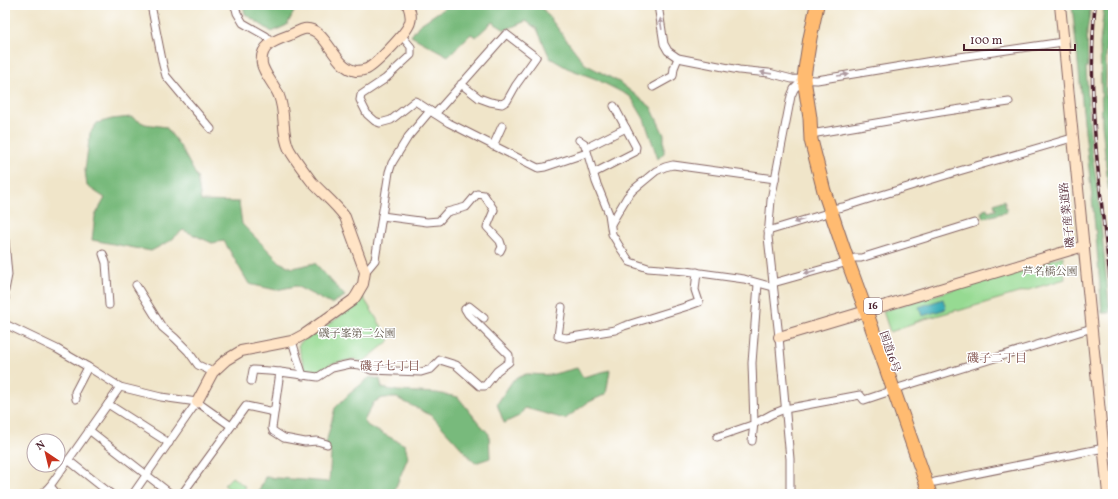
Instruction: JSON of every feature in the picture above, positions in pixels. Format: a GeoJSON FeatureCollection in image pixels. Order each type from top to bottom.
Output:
{"type":"FeatureCollection","features":[{"type":"Feature","properties":{"kind":"highway","name":"国道16号"},"geometry":{"type":"LineString","coordinates":[[817,5],[804,79],[810,118],[811,140],[817,165],[898,388],[937,488]]}},
{"type":"Feature","properties":{"kind":"highway","name":"国道16号"},"geometry":{"type":"LineString","coordinates":[[810,118],[817,133],[834,210]]}},
{"type":"Feature","properties":{"kind":"highway","name":"国道16号"},"geometry":{"type":"LineString","coordinates":[[898,388],[930,494]]}},
{"type":"Feature","properties":{"kind":"street"},"geometry":{"type":"LineString","coordinates":[[151,5],[166,76],[211,129]]}},
{"type":"Feature","properties":{"kind":"street"},"geometry":{"type":"LineString","coordinates":[[234,5],[243,23],[266,36],[271,42]]}},
{"type":"Feature","properties":{"kind":"street"},"geometry":{"type":"LineString","coordinates":[[133,494],[197,402],[213,372],[226,360],[241,351],[292,341],[305,334],[352,300],[363,284],[365,272],[345,217],[311,181],[289,150],[285,138],[282,108],[279,96],[262,65],[262,58],[265,49],[271,42],[304,29],[311,30],[318,33],[341,63],[348,69],[357,71],[369,68],[402,36],[410,23],[411,16],[408,5]]}},
{"type":"Feature","properties":{"kind":"street"},"geometry":{"type":"LineString","coordinates":[[658,5],[664,44],[668,51],[678,58],[739,70],[769,73],[792,79],[817,80],[938,60],[1063,42]]}},
{"type":"Feature","properties":{"kind":"street","name":"磯子産業道路"},"geometry":{"type":"LineString","coordinates":[[1060,5],[1108,494]]}},
{"type":"Feature","properties":{"kind":"street"},"geometry":{"type":"LineString","coordinates":[[365,272],[376,260],[389,172],[392,163],[408,137],[461,84],[506,34],[536,57],[516,85],[507,101],[502,104],[479,98],[461,84]]}},
{"type":"Feature","properties":{"kind":"street"},"geometry":{"type":"LineString","coordinates":[[402,36],[411,48],[411,54],[385,79],[361,95],[360,100],[366,114],[375,121],[380,123],[391,120],[415,101],[448,123],[538,168],[546,167],[586,150],[626,128]]}},
{"type":"Feature","properties":{"kind":"street"},"geometry":{"type":"LineString","coordinates":[[653,87],[673,76],[678,58]]}},
{"type":"Feature","properties":{"kind":"street"},"geometry":{"type":"LineString","coordinates":[[790,494],[790,459],[768,231],[775,179],[790,96],[794,89],[804,79]]}},
{"type":"Feature","properties":{"kind":"street"},"geometry":{"type":"LineString","coordinates":[[817,133],[1009,102]]}},
{"type":"Feature","properties":{"kind":"street"},"geometry":{"type":"LineString","coordinates":[[594,173],[635,152],[636,147],[614,106]]}},
{"type":"Feature","properties":{"kind":"street"},"geometry":{"type":"LineString","coordinates":[[493,146],[502,126]]}},
{"type":"Feature","properties":{"kind":"street"},"geometry":{"type":"LineString","coordinates":[[768,231],[965,169],[1072,138]]}},
{"type":"Feature","properties":{"kind":"street"},"geometry":{"type":"LineString","coordinates":[[579,140],[584,143],[599,191],[609,214],[612,234],[630,262],[648,268],[697,272],[744,279],[758,284],[773,285],[974,223]]}},
{"type":"Feature","properties":{"kind":"street"},"geometry":{"type":"LineString","coordinates":[[611,224],[627,197],[633,190],[656,171],[664,167],[673,165],[775,179]]}},
{"type":"Feature","properties":{"kind":"street"},"geometry":{"type":"LineString","coordinates":[[382,216],[428,222],[439,221],[447,212],[466,207],[477,194],[484,195],[494,210],[487,227],[500,241],[502,247],[500,251]]}},
{"type":"Feature","properties":{"kind":"street"},"geometry":{"type":"LineString","coordinates":[[5,241],[8,275],[5,290]]}},
{"type":"Feature","properties":{"kind":"street"},"geometry":{"type":"LineString","coordinates":[[779,337],[1084,246]]}},
{"type":"Feature","properties":{"kind":"street"},"geometry":{"type":"LineString","coordinates":[[103,254],[106,263],[109,305]]}},
{"type":"Feature","properties":{"kind":"street"},"geometry":{"type":"LineString","coordinates":[[562,307],[558,336],[566,338],[615,330],[698,302],[695,290],[697,272]]}},
{"type":"Feature","properties":{"kind":"street"},"geometry":{"type":"LineString","coordinates":[[752,441],[754,423],[752,363],[758,284]]}},
{"type":"Feature","properties":{"kind":"street"},"geometry":{"type":"LineString","coordinates":[[136,285],[162,327],[180,342],[198,365],[213,372]]}},
{"type":"Feature","properties":{"kind":"street"},"geometry":{"type":"LineString","coordinates":[[5,296],[5,305]]}},
{"type":"Feature","properties":{"kind":"street"},"geometry":{"type":"LineString","coordinates":[[251,381],[253,370],[318,377],[332,368],[350,364],[360,365],[371,370],[421,372],[430,369],[440,360],[456,365],[480,386],[484,386],[497,371],[509,362],[509,355],[468,314],[465,309],[469,306],[484,318]]}},
{"type":"Feature","properties":{"kind":"street"},"geometry":{"type":"LineString","coordinates":[[5,324],[57,349],[120,387],[162,397],[197,402],[231,426]]}},
{"type":"Feature","properties":{"kind":"street"},"geometry":{"type":"LineString","coordinates":[[717,437],[785,409],[860,395],[864,400],[898,388],[1092,328]]}},
{"type":"Feature","properties":{"kind":"street"},"geometry":{"type":"LineString","coordinates":[[292,341],[303,376]]}},
{"type":"Feature","properties":{"kind":"street"},"geometry":{"type":"LineString","coordinates":[[76,399],[75,392],[88,367]]}},
{"type":"Feature","properties":{"kind":"street"},"geometry":{"type":"LineString","coordinates":[[280,372],[272,428],[273,431],[284,438],[305,442],[317,441],[327,444]]}},
{"type":"Feature","properties":{"kind":"street"},"geometry":{"type":"LineString","coordinates":[[42,494],[50,486],[120,387]]}},
{"type":"Feature","properties":{"kind":"street"},"geometry":{"type":"LineString","coordinates":[[108,404],[169,443]]}},
{"type":"Feature","properties":{"kind":"street"},"geometry":{"type":"LineString","coordinates":[[182,494],[246,406],[274,412]]}},
{"type":"Feature","properties":{"kind":"street"},"geometry":{"type":"LineString","coordinates":[[89,430],[171,494]]}},
{"type":"Feature","properties":{"kind":"street"},"geometry":{"type":"LineString","coordinates":[[937,488],[1104,448]]}},
{"type":"Feature","properties":{"kind":"street"},"geometry":{"type":"LineString","coordinates":[[68,460],[111,494]]}},
{"type":"Feature","properties":{"kind":"street"},"geometry":{"type":"LineString","coordinates":[[50,486],[57,494]]}},
{"type":"Feature","properties":{"kind":"green space"},"geometry":{"type":"Polygon","coordinates":[[[243,5],[297,6],[287,25],[272,32],[245,14],[243,5]]]}},
{"type":"Feature","properties":{"kind":"green space"},"geometry":{"type":"Polygon","coordinates":[[[449,5],[540,5],[585,64],[619,82],[651,107],[664,135],[664,153],[658,159],[644,119],[631,97],[596,79],[567,68],[550,58],[537,29],[526,21],[505,30],[492,22],[476,37],[471,34],[448,56],[411,36],[419,25],[449,5]]]}},
{"type":"Feature","properties":{"kind":"green space"},"geometry":{"type":"Polygon","coordinates":[[[1072,5],[1091,5],[1087,31],[1088,67],[1086,67],[1091,147],[1097,184],[1110,313],[1102,313],[1096,237],[1072,5]]]}},
{"type":"Feature","properties":{"kind":"green space"},"geometry":{"type":"Polygon","coordinates":[[[1104,5],[1111,5],[1106,56],[1106,96],[1109,97],[1113,163],[1113,237],[1102,124],[1100,44],[1104,5]]]}},
{"type":"Feature","properties":{"kind":"green space"},"geometry":{"type":"Polygon","coordinates":[[[131,117],[145,124],[166,127],[180,146],[197,177],[201,201],[239,202],[242,224],[281,263],[293,268],[315,263],[345,296],[331,304],[296,286],[276,290],[249,284],[224,241],[212,243],[183,230],[170,241],[151,251],[92,240],[95,216],[105,198],[87,186],[85,170],[90,133],[97,123],[112,119],[131,117]]]}},
{"type":"Feature","properties":{"kind":"green space"},"geometry":{"type":"Polygon","coordinates":[[[1004,200],[1007,212],[983,218],[981,212],[984,211],[984,209],[987,208],[988,212],[996,210],[994,204],[1004,200]]]}},
{"type":"Feature","properties":{"kind":"green space","name":"芦名橋公園"},"geometry":{"type":"Polygon","coordinates":[[[1063,256],[1065,279],[958,311],[957,310],[914,322],[914,324],[890,332],[883,311],[1063,256]]]}},
{"type":"Feature","properties":{"kind":"green space","name":"磯子峯第二公園"},"geometry":{"type":"Polygon","coordinates":[[[363,297],[390,340],[363,362],[354,359],[331,364],[317,373],[307,373],[298,346],[299,344],[339,317],[363,297]]]}},
{"type":"Feature","properties":{"kind":"green space"},"geometry":{"type":"Polygon","coordinates":[[[577,368],[583,377],[610,370],[606,394],[587,403],[565,419],[525,408],[519,416],[504,423],[497,404],[513,380],[526,374],[550,375],[577,368]]]}},
{"type":"Feature","properties":{"kind":"green space"},"geometry":{"type":"Polygon","coordinates":[[[370,377],[380,379],[382,388],[398,391],[437,393],[458,397],[489,434],[490,458],[475,463],[432,416],[397,398],[383,398],[374,402],[364,421],[368,426],[405,445],[408,457],[393,494],[258,494],[265,477],[329,482],[331,454],[325,447],[335,408],[370,377]]]}},
{"type":"Feature","properties":{"kind":"green space"},"geometry":{"type":"Polygon","coordinates":[[[232,477],[246,487],[240,494],[237,494],[224,485],[232,477]]]}},
{"type":"Feature","properties":{"kind":"water"},"geometry":{"type":"Polygon","coordinates":[[[943,299],[946,309],[922,316],[919,307],[943,299]]]}},
{"type":"Feature","properties":{"kind":"railway"},"geometry":{"type":"LineString","coordinates":[[1095,5],[1092,80],[1096,154],[1113,303]]}},
{"type":"Feature","properties":{"kind":"district","name":"磯子二丁目"},"geometry":{"type":"Point","coordinates":[997,359]}},
{"type":"Feature","properties":{"kind":"district","name":"磯子七丁目"},"geometry":{"type":"Point","coordinates":[390,367]}}]}
